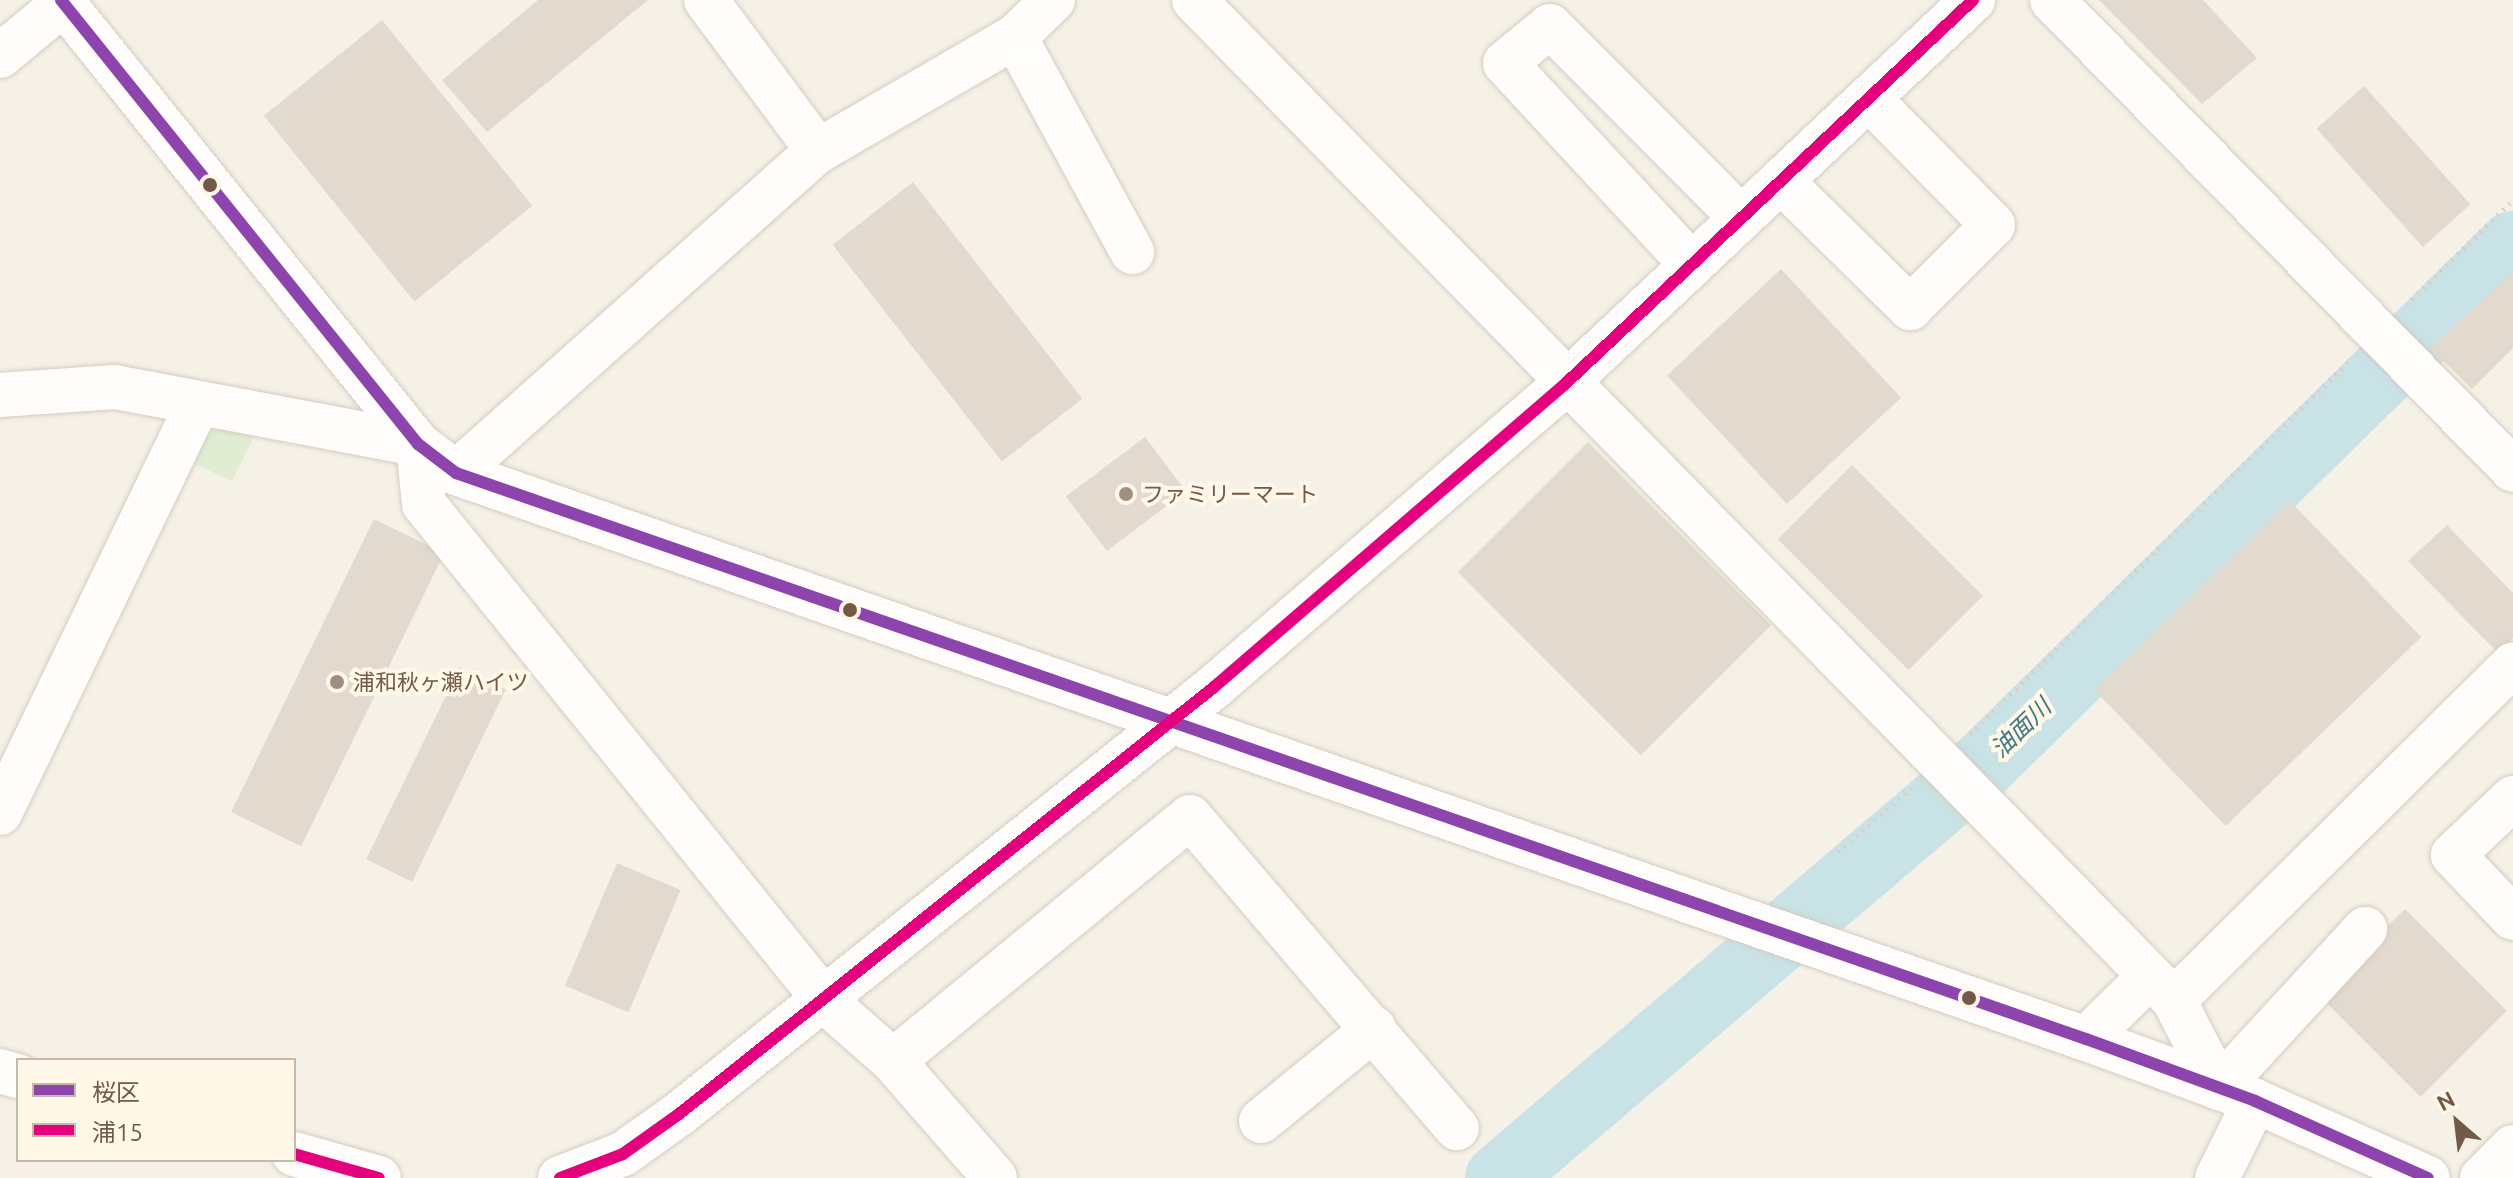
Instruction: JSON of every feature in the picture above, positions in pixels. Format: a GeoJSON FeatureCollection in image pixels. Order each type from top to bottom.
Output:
{"type":"FeatureCollection","features":[{"type":"Feature","properties":{"kind":"street"},"geometry":{"type":"LineString","coordinates":[[706,0],[818,151]]}},
{"type":"Feature","properties":{"kind":"street"},"geometry":{"type":"LineString","coordinates":[[456,473],[818,151],[1015,37],[1053,0]]}},
{"type":"Feature","properties":{"kind":"street"},"geometry":{"type":"LineString","coordinates":[[1194,0],[1564,385],[2162,988],[2237,1094]]}},
{"type":"Feature","properties":{"kind":"street"},"geometry":{"type":"LineString","coordinates":[[560,1178],[631,1166],[1174,719],[1564,385],[1973,0]]}},
{"type":"Feature","properties":{"kind":"street"},"geometry":{"type":"LineString","coordinates":[[2052,0],[2513,470]]}},
{"type":"Feature","properties":{"kind":"street"},"geometry":{"type":"LineString","coordinates":[[0,56],[75,5],[418,444],[456,473],[1174,719],[2086,1039],[2237,1094],[2428,1178]]}},
{"type":"Feature","properties":{"kind":"street"},"geometry":{"type":"LineString","coordinates":[[1692,265],[1505,63],[1550,26],[1741,218]]}},
{"type":"Feature","properties":{"kind":"street"},"geometry":{"type":"LineString","coordinates":[[1015,37],[1132,252]]}},
{"type":"Feature","properties":{"kind":"street"},"geometry":{"type":"LineString","coordinates":[[1782,182],[1910,308],[1993,225],[1869,99]]}},
{"type":"Feature","properties":{"kind":"street"},"geometry":{"type":"LineString","coordinates":[[0,395],[115,387],[196,407],[418,444]]}},
{"type":"Feature","properties":{"kind":"street"},"geometry":{"type":"LineString","coordinates":[[0,813],[196,407]]}},
{"type":"Feature","properties":{"kind":"street"},"geometry":{"type":"LineString","coordinates":[[418,444],[424,504],[827,1003],[893,1061],[995,1178]]}},
{"type":"Feature","properties":{"kind":"street"},"geometry":{"type":"LineString","coordinates":[[2086,1039],[2162,988],[2513,664]]}},
{"type":"Feature","properties":{"kind":"street"},"geometry":{"type":"LineString","coordinates":[[2513,798],[2453,855],[2513,918]]}},
{"type":"Feature","properties":{"kind":"street"},"geometry":{"type":"LineString","coordinates":[[893,1061],[1190,817],[1457,1128]]}},
{"type":"Feature","properties":{"kind":"street"},"geometry":{"type":"LineString","coordinates":[[2217,1178],[2237,1094],[2365,929]]}},
{"type":"Feature","properties":{"kind":"street"},"geometry":{"type":"LineString","coordinates":[[1261,1121],[1374,1029]]}},
{"type":"Feature","properties":{"kind":"street"},"geometry":{"type":"LineString","coordinates":[[2482,1178],[2513,1147]]}},
{"type":"Feature","properties":{"kind":"street"},"geometry":{"type":"LineString","coordinates":[[296,1155],[379,1178]]}},
{"type":"Feature","properties":{"kind":"path"},"geometry":{"type":"LineString","coordinates":[[1838,852],[1940,767],[2391,348],[2513,200]]}},
{"type":"Feature","properties":{"kind":"green space"},"geometry":{"type":"Polygon","coordinates":[[[259,427],[232,481],[183,459],[194,440],[216,429],[259,427]]]}},
{"type":"Feature","properties":{"kind":"building"},"geometry":{"type":"Polygon","coordinates":[[[538,0],[648,0],[487,132],[442,80],[538,0]]]}},
{"type":"Feature","properties":{"kind":"building"},"geometry":{"type":"Polygon","coordinates":[[[2099,0],[2203,0],[2257,58],[2202,104],[2099,0]]]}},
{"type":"Feature","properties":{"kind":"building"},"geometry":{"type":"Polygon","coordinates":[[[382,20],[532,206],[414,301],[264,116],[382,20]]]}},
{"type":"Feature","properties":{"kind":"building"},"geometry":{"type":"Polygon","coordinates":[[[2364,86],[2470,204],[2423,247],[2316,129],[2364,86]]]}},
{"type":"Feature","properties":{"kind":"building"},"geometry":{"type":"Polygon","coordinates":[[[913,182],[1082,399],[1002,462],[833,245],[913,182]]]}},
{"type":"Feature","properties":{"kind":"building"},"geometry":{"type":"Polygon","coordinates":[[[1781,269],[1901,398],[1787,504],[1667,375],[1781,269]]]}},
{"type":"Feature","properties":{"kind":"building"},"geometry":{"type":"Polygon","coordinates":[[[2513,272],[2513,348],[2472,389],[2430,348],[2513,272]]]}},
{"type":"Feature","properties":{"kind":"building","name":"ファミリーマート"},"geometry":{"type":"Polygon","coordinates":[[[1145,437],[1186,491],[1107,551],[1066,497],[1145,437]]]}},
{"type":"Feature","properties":{"kind":"building"},"geometry":{"type":"Polygon","coordinates":[[[1588,442],[1771,625],[1641,755],[1458,572],[1588,442]]]}},
{"type":"Feature","properties":{"kind":"building"},"geometry":{"type":"Polygon","coordinates":[[[1852,465],[1983,596],[1909,670],[1778,539],[1852,465]]]}},
{"type":"Feature","properties":{"kind":"building"},"geometry":{"type":"Polygon","coordinates":[[[2290,501],[2421,637],[2226,826],[2094,690],[2290,501]]]}},
{"type":"Feature","properties":{"kind":"building","name":"浦和秋ヶ瀬ハイツ"},"geometry":{"type":"Polygon","coordinates":[[[374,519],[444,553],[301,846],[231,812],[374,519]]]}},
{"type":"Feature","properties":{"kind":"building"},"geometry":{"type":"Polygon","coordinates":[[[2447,525],[2513,593],[2513,638],[2498,653],[2408,561],[2447,525]]]}},
{"type":"Feature","properties":{"kind":"building"},"geometry":{"type":"Polygon","coordinates":[[[460,667],[506,689],[412,882],[366,859],[460,667]]]}},
{"type":"Feature","properties":{"kind":"building"},"geometry":{"type":"Polygon","coordinates":[[[617,863],[681,890],[629,1012],[565,985],[617,863]]]}},
{"type":"Feature","properties":{"kind":"building"},"geometry":{"type":"Polygon","coordinates":[[[2405,909],[2507,1011],[2421,1097],[2319,995],[2405,909]]]}},
{"type":"Feature","properties":{"kind":"waterway","name":"油面川"},"geometry":{"type":"LineString","coordinates":[[1499,1178],[1982,766],[2513,245]]}},
{"type":"Feature","properties":{"kind":"transit line","name":"桜区"},"geometry":{"type":"LineString","coordinates":[[61,0],[418,444],[456,473],[2086,1039],[2255,1101],[2428,1178]]}},
{"type":"Feature","properties":{"kind":"transit line","name":"浦15"},"geometry":{"type":"LineString","coordinates":[[560,1178],[623,1154],[679,1114],[1214,687],[1564,385],[1973,0]]}},
{"type":"Feature","properties":{"kind":"transit line","name":"浦15"},"geometry":{"type":"LineString","coordinates":[[296,1155],[379,1178]]}},
{"type":"Feature","properties":{"kind":"place","name":"ファミリーマート"},"geometry":{"type":"Point","coordinates":[1126,494]}},
{"type":"Feature","properties":{"kind":"place","name":"浦和秋ヶ瀬ハイツ"},"geometry":{"type":"Point","coordinates":[337,682]}}]}
